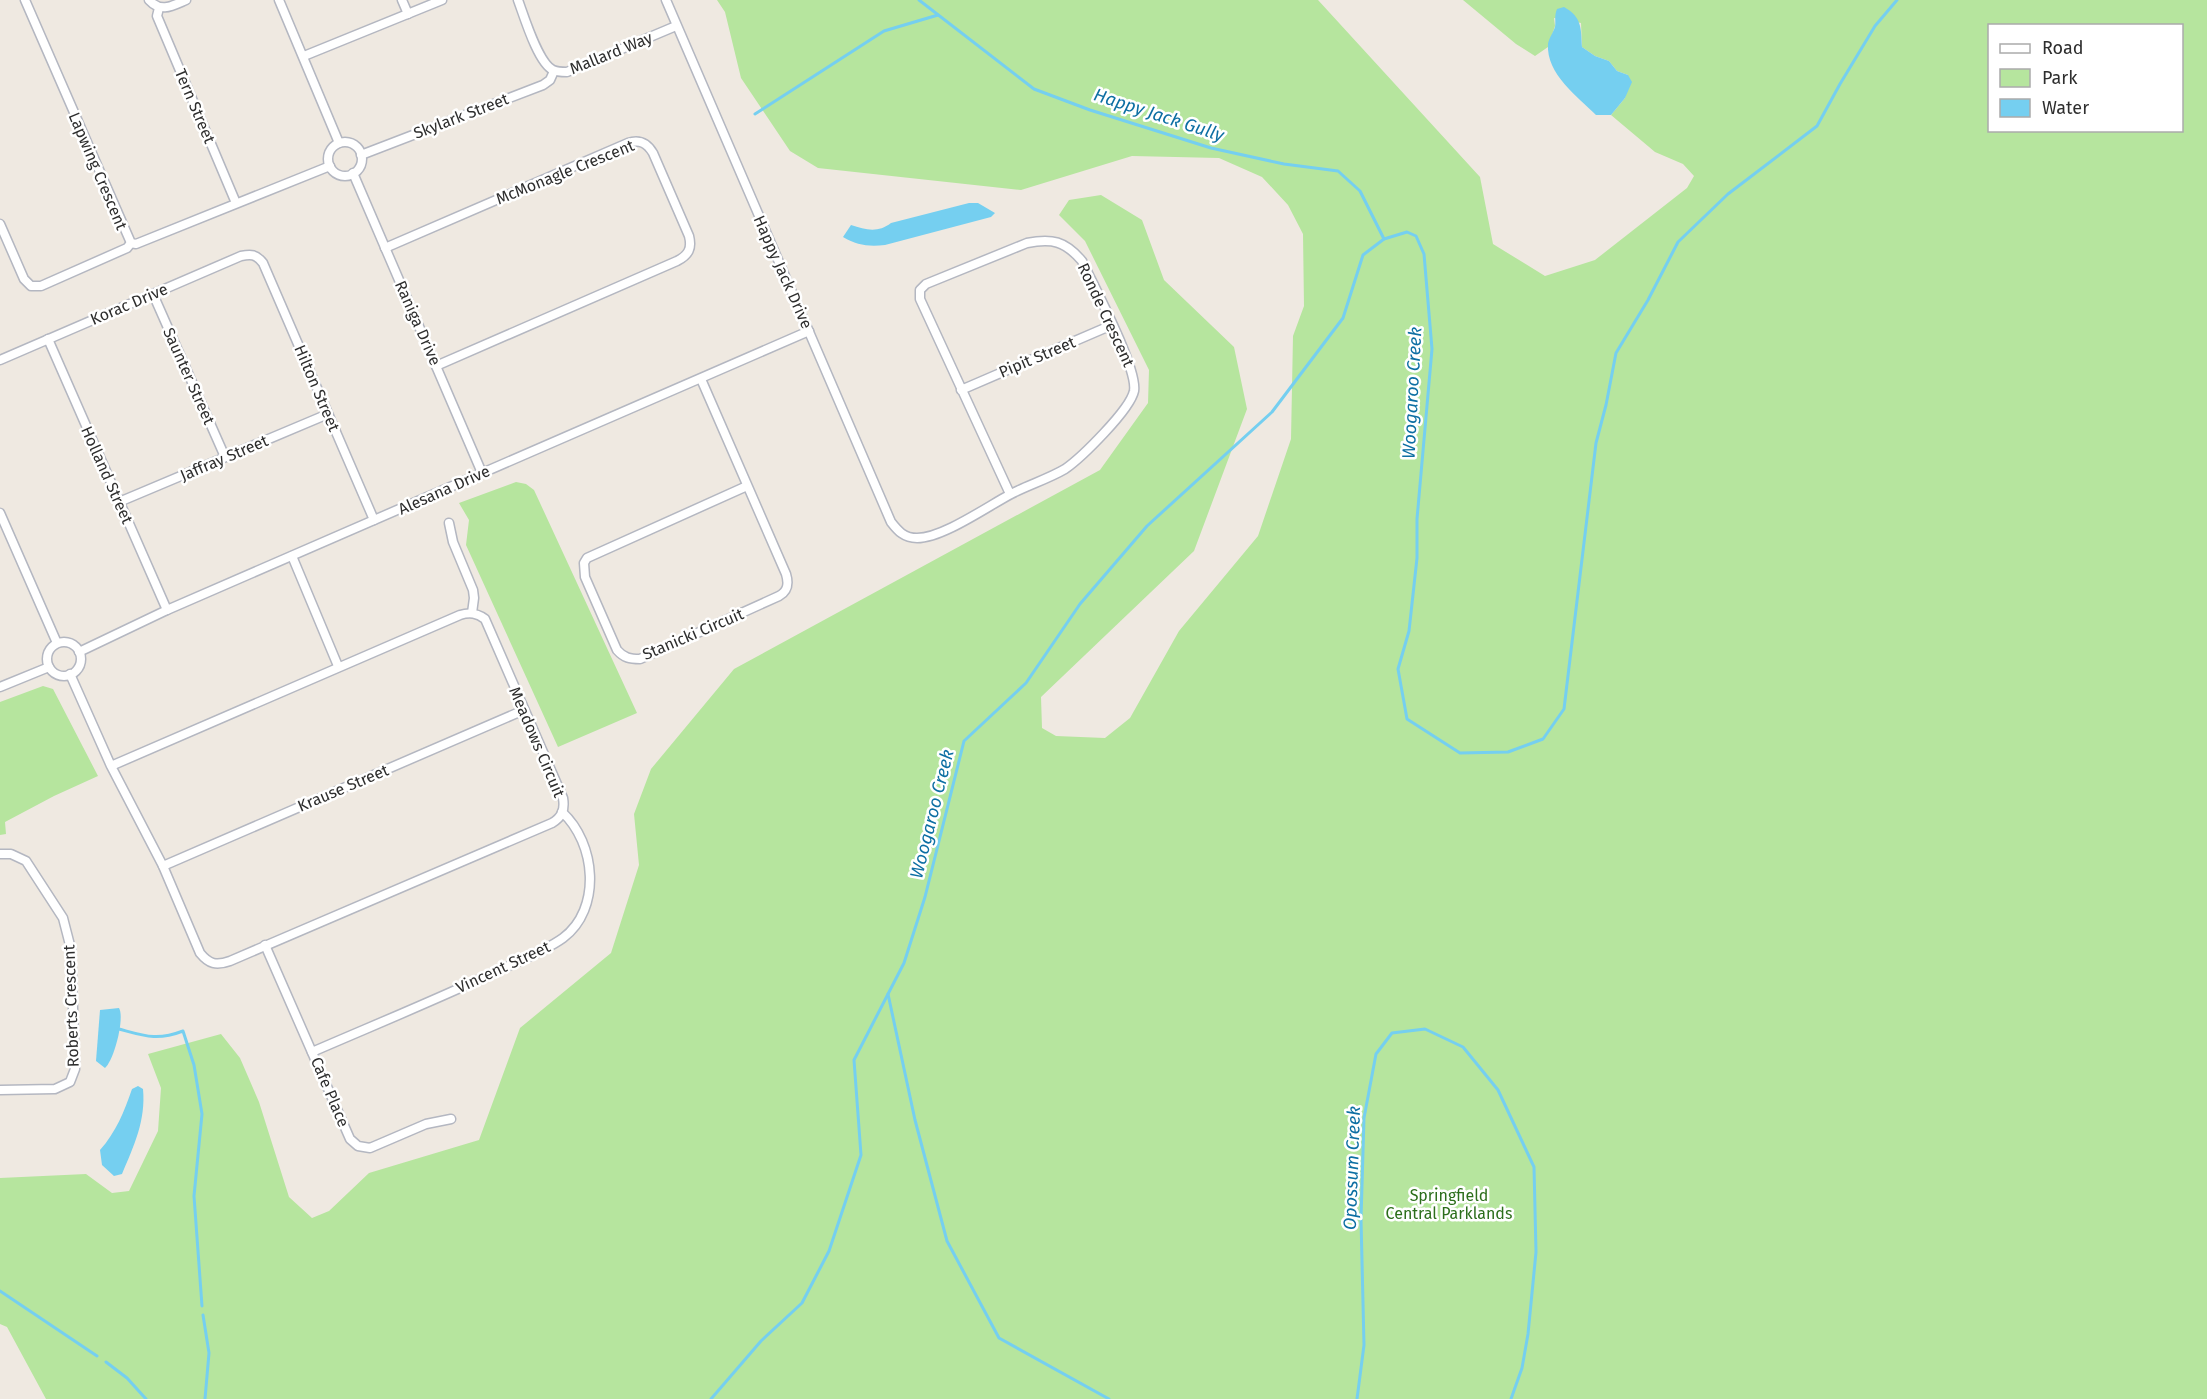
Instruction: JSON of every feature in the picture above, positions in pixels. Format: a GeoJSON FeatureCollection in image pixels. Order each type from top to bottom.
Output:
{"type":"FeatureCollection","features":[{"type":"Feature","properties":{"kind":"street","name":"Lapwing Crescent"},"geometry":{"type":"LineString","coordinates":[[25,0],[130,243],[136,244],[330,166]]}},
{"type":"Feature","properties":{"kind":"street"},"geometry":{"type":"LineString","coordinates":[[149,0],[159,8],[168,8],[186,0]]}},
{"type":"Feature","properties":{"kind":"street"},"geometry":{"type":"LineString","coordinates":[[279,0],[339,143]]}},
{"type":"Feature","properties":{"kind":"street"},"geometry":{"type":"LineString","coordinates":[[402,0],[408,14]]}},
{"type":"Feature","properties":{"kind":"street"},"geometry":{"type":"LineString","coordinates":[[304,56],[442,0]]}},
{"type":"Feature","properties":{"kind":"street","name":"Mallard Way"},"geometry":{"type":"LineString","coordinates":[[518,0],[543,61],[554,71],[567,72],[676,26]]}},
{"type":"Feature","properties":{"kind":"street","name":"Happy Jack Drive"},"geometry":{"type":"LineString","coordinates":[[666,0],[891,522],[900,533],[909,537]]}},
{"type":"Feature","properties":{"kind":"street","name":"Tern Street"},"geometry":{"type":"LineString","coordinates":[[159,8],[157,16],[237,203]]}},
{"type":"Feature","properties":{"kind":"street","name":"Skylark Street"},"geometry":{"type":"LineString","coordinates":[[361,155],[543,85],[550,80],[554,71]]}},
{"type":"Feature","properties":{"kind":"street","name":"McMonagle Crescent"},"geometry":{"type":"LineString","coordinates":[[385,248],[632,142],[644,143],[653,153],[689,236],[688,254],[677,261],[436,366]]}},
{"type":"Feature","properties":{"kind":"street"},"geometry":{"type":"LineString","coordinates":[[339,143],[350,143],[361,155],[360,165],[353,173],[343,176],[338,174],[328,161],[331,150],[339,143]]}},
{"type":"Feature","properties":{"kind":"street","name":"Raniga Drive"},"geometry":{"type":"LineString","coordinates":[[353,173],[482,473]]}},
{"type":"Feature","properties":{"kind":"street"},"geometry":{"type":"LineString","coordinates":[[0,224],[24,279],[31,285],[41,285],[127,248],[130,243]]}},
{"type":"Feature","properties":{"kind":"street","name":"Ronde Crescent"},"geometry":{"type":"LineString","coordinates":[[909,537],[928,536],[978,514],[1010,494],[1066,468],[1117,420],[1130,401],[1134,391],[1132,368],[1082,261],[1073,250],[1057,241],[1042,240],[1027,243],[926,284],[921,290],[920,299],[1010,494]]}},
{"type":"Feature","properties":{"kind":"street","name":"Korac Drive"},"geometry":{"type":"LineString","coordinates":[[0,360],[241,256],[251,254],[258,257]]}},
{"type":"Feature","properties":{"kind":"street","name":"Hilton Street"},"geometry":{"type":"LineString","coordinates":[[258,257],[374,520]]}},
{"type":"Feature","properties":{"kind":"street","name":"Saunter Street"},"geometry":{"type":"LineString","coordinates":[[153,294],[225,457]]}},
{"type":"Feature","properties":{"kind":"street","name":"Pipit Street"},"geometry":{"type":"LineString","coordinates":[[962,390],[1112,325]]}},
{"type":"Feature","properties":{"kind":"street","name":"Alesana Drive"},"geometry":{"type":"LineString","coordinates":[[79,652],[167,610],[809,331]]}},
{"type":"Feature","properties":{"kind":"street","name":"Holland Street"},"geometry":{"type":"LineString","coordinates":[[48,339],[167,610]]}},
{"type":"Feature","properties":{"kind":"street","name":"Stanicki Circuit"},"geometry":{"type":"LineString","coordinates":[[701,379],[786,574],[788,586],[785,593],[640,658],[626,658],[621,655],[585,577],[584,562],[587,558],[747,486]]}},
{"type":"Feature","properties":{"kind":"street","name":"Jaffray Street"},"geometry":{"type":"LineString","coordinates":[[119,502],[328,414]]}},
{"type":"Feature","properties":{"kind":"street"},"geometry":{"type":"LineString","coordinates":[[0,513],[57,643]]}},
{"type":"Feature","properties":{"kind":"street"},"geometry":{"type":"LineString","coordinates":[[111,766],[338,666],[460,615],[472,613],[473,590],[453,542],[449,523]]}},
{"type":"Feature","properties":{"kind":"street"},"geometry":{"type":"LineString","coordinates":[[292,556],[338,666]]}},
{"type":"Feature","properties":{"kind":"street","name":"Meadows Circuit"},"geometry":{"type":"LineString","coordinates":[[70,674],[111,766],[163,866],[200,953],[208,962],[220,964],[559,819],[564,806],[563,798],[485,619],[472,613]]}},
{"type":"Feature","properties":{"kind":"street"},"geometry":{"type":"LineString","coordinates":[[57,643],[72,644],[79,652],[78,667],[70,674],[60,675],[49,667],[47,656],[57,643]]}},
{"type":"Feature","properties":{"kind":"street"},"geometry":{"type":"LineString","coordinates":[[0,687],[49,667]]}},
{"type":"Feature","properties":{"kind":"street","name":"Krause Street"},"geometry":{"type":"LineString","coordinates":[[163,866],[524,710]]}},
{"type":"Feature","properties":{"kind":"street","name":"Vincent Street"},"geometry":{"type":"LineString","coordinates":[[312,1052],[459,989],[564,938],[578,921],[589,899],[591,873],[585,851],[572,821],[562,812]]}},
{"type":"Feature","properties":{"kind":"street","name":"Roberts Crescent"},"geometry":{"type":"LineString","coordinates":[[0,854],[10,854],[26,861],[63,918],[71,949],[75,1069],[70,1082],[55,1089],[0,1090]]}},
{"type":"Feature","properties":{"kind":"street","name":"Cafe Place"},"geometry":{"type":"LineString","coordinates":[[266,945],[350,1139],[358,1146],[370,1148],[426,1125],[451,1119]]}},
{"type":"Feature","properties":{"kind":"green space","name":"Springfield Central Parklands"},"geometry":{"type":"Polygon","coordinates":[[[717,0],[1318,0],[1480,177],[1493,244],[1545,276],[1595,260],[1687,188],[1694,176],[1683,164],[1655,152],[1611,115],[1625,98],[1628,75],[1617,71],[1609,61],[1595,56],[1582,47],[1581,23],[1554,18],[1555,26],[1548,47],[1535,56],[1516,44],[1463,0],[2207,0],[2207,1399],[46,1399],[7,1327],[0,1324],[0,1178],[86,1174],[112,1193],[129,1191],[158,1131],[161,1088],[148,1054],[221,1034],[240,1058],[259,1102],[289,1197],[312,1218],[329,1211],[369,1173],[479,1140],[520,1028],[611,953],[639,865],[634,814],[651,769],[734,669],[1100,470],[1148,403],[1149,370],[1085,241],[1059,215],[1069,200],[1101,195],[1142,220],[1164,280],[1234,347],[1247,409],[1194,551],[1041,697],[1042,728],[1056,736],[1105,738],[1130,718],[1179,631],[1258,536],[1291,439],[1293,336],[1304,306],[1303,234],[1288,205],[1262,177],[1219,158],[1132,156],[1021,190],[818,168],[790,151],[741,78],[725,12],[717,0]]]}},
{"type":"Feature","properties":{"kind":"green space"},"geometry":{"type":"Polygon","coordinates":[[[516,482],[526,484],[534,490],[637,713],[558,747],[466,545],[469,520],[459,503],[516,482]]]}},
{"type":"Feature","properties":{"kind":"green space"},"geometry":{"type":"Polygon","coordinates":[[[43,686],[53,689],[98,776],[5,822],[6,834],[0,835],[0,702],[43,686]]]}},
{"type":"Feature","properties":{"kind":"water"},"geometry":{"type":"Polygon","coordinates":[[[1564,7],[1577,19],[1581,29],[1582,47],[1595,56],[1609,61],[1617,71],[1628,75],[1632,82],[1625,98],[1611,115],[1596,115],[1564,84],[1552,65],[1548,44],[1555,27],[1557,9],[1564,7]]]}},
{"type":"Feature","properties":{"kind":"water"},"geometry":{"type":"Polygon","coordinates":[[[969,203],[978,203],[995,213],[991,217],[885,245],[863,245],[843,237],[851,225],[877,229],[891,223],[969,203]]]}},
{"type":"Feature","properties":{"kind":"water"},"geometry":{"type":"Polygon","coordinates":[[[119,1008],[121,1020],[118,1039],[112,1057],[105,1068],[96,1061],[100,1010],[119,1008]]]}},
{"type":"Feature","properties":{"kind":"water"},"geometry":{"type":"Polygon","coordinates":[[[138,1086],[143,1089],[141,1122],[122,1174],[114,1176],[102,1165],[100,1150],[119,1121],[132,1089],[138,1086]]]}},
{"type":"Feature","properties":{"kind":"waterway","name":"Happy Jack Gully"},"geometry":{"type":"LineString","coordinates":[[919,0],[1034,89],[1090,110],[1211,148],[1284,164],[1338,171],[1360,191],[1384,239]]}},
{"type":"Feature","properties":{"kind":"waterway","name":"Woogaroo Creek"},"geometry":{"type":"LineString","coordinates":[[711,1399],[761,1341],[802,1303],[829,1251],[861,1155],[854,1060],[904,963],[925,897],[964,741],[1026,683],[1080,604],[1147,526],[1272,412],[1343,318],[1363,255],[1384,239],[1407,232],[1416,236],[1424,254],[1432,349],[1417,519],[1417,558],[1409,631],[1398,669],[1407,719],[1460,753],[1508,752],[1543,739],[1564,709],[1596,443],[1616,353],[1648,300],[1678,242],[1728,194],[1817,126],[1875,26],[1897,0]]}},
{"type":"Feature","properties":{"kind":"waterway"},"geometry":{"type":"LineString","coordinates":[[755,114],[884,31],[938,15]]}},
{"type":"Feature","properties":{"kind":"waterway","name":"Opossum Creek"},"geometry":{"type":"LineString","coordinates":[[888,994],[915,1120],[947,1241],[999,1338],[1109,1399]]}},
{"type":"Feature","properties":{"kind":"waterway"},"geometry":{"type":"LineString","coordinates":[[119,1029],[158,1037],[183,1031],[194,1065],[202,1114],[194,1196],[202,1306]]}},
{"type":"Feature","properties":{"kind":"waterway","name":"Opossum Creek"},"geometry":{"type":"LineString","coordinates":[[1357,1399],[1364,1345],[1361,1219],[1364,1118],[1376,1054],[1392,1033],[1425,1029],[1463,1047],[1498,1090],[1534,1167],[1536,1252],[1528,1334],[1522,1368],[1511,1399]]}},
{"type":"Feature","properties":{"kind":"waterway"},"geometry":{"type":"LineString","coordinates":[[0,1291],[97,1356]]}},
{"type":"Feature","properties":{"kind":"waterway"},"geometry":{"type":"LineString","coordinates":[[203,1315],[209,1353],[205,1399]]}},
{"type":"Feature","properties":{"kind":"waterway"},"geometry":{"type":"LineString","coordinates":[[106,1362],[127,1378],[146,1399]]}}]}
